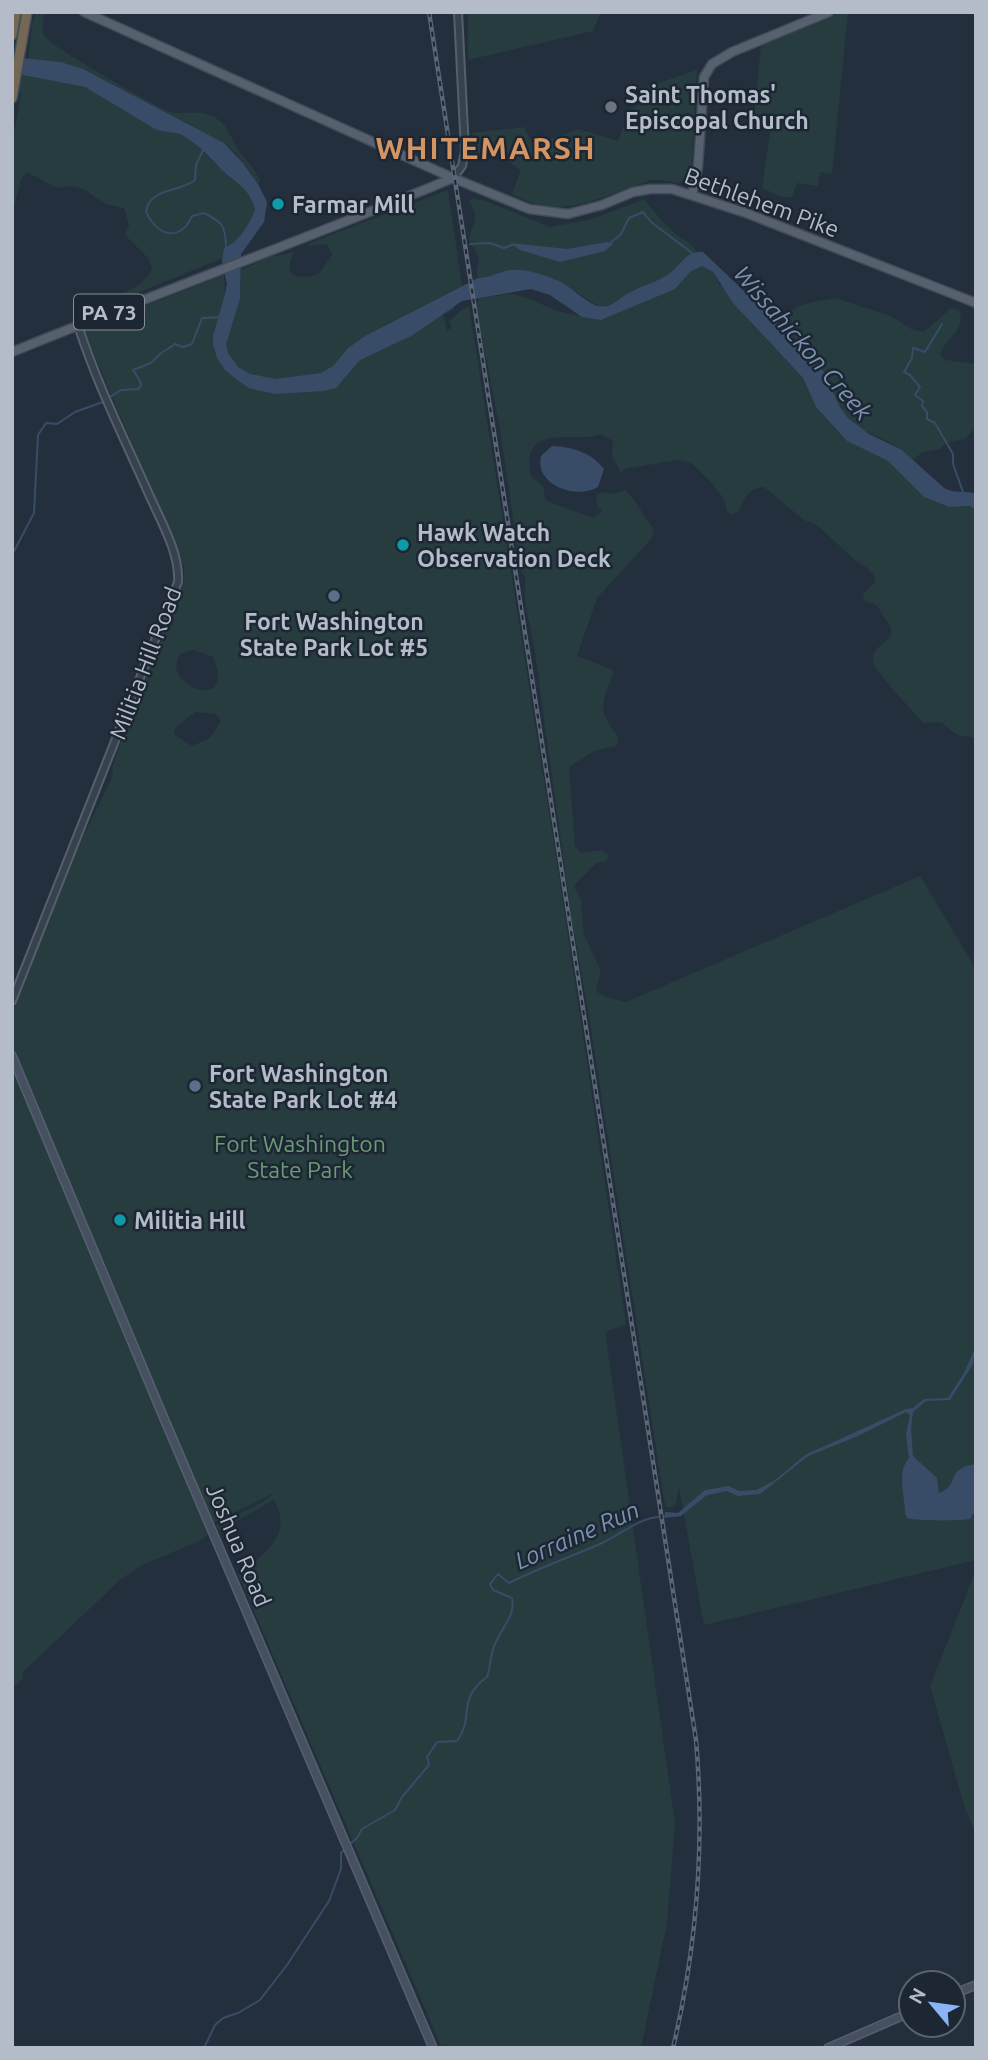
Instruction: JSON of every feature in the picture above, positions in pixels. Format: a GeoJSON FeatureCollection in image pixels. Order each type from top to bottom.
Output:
{"type":"FeatureCollection","features":[{"type":"Feature","properties":{"kind":"highway"},"geometry":{"type":"LineString","coordinates":[[12,35],[16,12]]}},
{"type":"Feature","properties":{"kind":"highway"},"geometry":{"type":"LineString","coordinates":[[12,98],[27,12]]}},
{"type":"Feature","properties":{"kind":"main road","name":"Bethlehem Pike"},"geometry":{"type":"LineString","coordinates":[[84,12],[453,178],[529,209],[568,214],[602,205],[633,192],[671,189],[746,213],[976,303]]}},
{"type":"Feature","properties":{"kind":"main road"},"geometry":{"type":"LineString","coordinates":[[692,195],[698,167],[703,84],[708,70],[732,52],[829,12]]}},
{"type":"Feature","properties":{"kind":"main road"},"geometry":{"type":"LineString","coordinates":[[430,167],[433,175],[430,187]]}},
{"type":"Feature","properties":{"kind":"main road","name":"PA 73"},"geometry":{"type":"LineString","coordinates":[[12,352],[453,178]]}},
{"type":"Feature","properties":{"kind":"main road","name":"Joshua Road"},"geometry":{"type":"LineString","coordinates":[[12,1056],[433,2048]]}},
{"type":"Feature","properties":{"kind":"main road"},"geometry":{"type":"LineString","coordinates":[[828,2048],[897,2018]]}},
{"type":"Feature","properties":{"kind":"street"},"geometry":{"type":"LineString","coordinates":[[453,178],[462,166],[465,151],[458,12]]}},
{"type":"Feature","properties":{"kind":"street","name":"Militia Hill Road"},"geometry":{"type":"LineString","coordinates":[[12,1001],[178,582],[179,569],[164,530],[103,391],[78,325]]}},
{"type":"Feature","properties":{"kind":"green space"},"geometry":{"type":"Polygon","coordinates":[[[36,12],[45,12],[43,29],[46,38],[107,77],[171,112],[202,113],[219,120],[254,169],[260,182],[258,184],[234,152],[217,139],[83,69],[61,62],[28,59],[36,12]]]}},
{"type":"Feature","properties":{"kind":"green space"},"geometry":{"type":"Polygon","coordinates":[[[468,12],[601,12],[593,31],[468,60],[468,12]]]}},
{"type":"Feature","properties":{"kind":"green space"},"geometry":{"type":"Polygon","coordinates":[[[838,12],[848,12],[832,174],[820,172],[818,186],[797,183],[792,197],[782,197],[762,188],[770,132],[753,127],[761,44],[838,12]]]}},
{"type":"Feature","properties":{"kind":"green space"},"geometry":{"type":"Polygon","coordinates":[[[697,70],[691,179],[681,182],[650,181],[570,206],[542,205],[512,194],[521,170],[494,152],[472,160],[472,133],[524,127],[533,145],[579,129],[618,141],[630,109],[648,101],[647,87],[697,70]]]}},
{"type":"Feature","properties":{"kind":"green space"},"geometry":{"type":"Polygon","coordinates":[[[12,73],[85,87],[155,129],[182,135],[249,195],[255,209],[249,225],[223,258],[116,299],[116,296],[141,283],[152,269],[148,258],[125,235],[129,225],[124,208],[105,204],[84,189],[71,186],[57,188],[27,172],[22,177],[12,214],[12,145],[21,93],[12,91],[12,73]]]}},
{"type":"Feature","properties":{"kind":"green space","name":"Fort Washington State Park"},"geometry":{"type":"Polygon","coordinates":[[[448,190],[462,286],[365,336],[348,348],[452,296],[454,309],[443,315],[447,331],[452,327],[449,322],[469,306],[560,882],[626,1324],[605,1332],[675,1823],[667,1923],[641,2048],[442,2048],[238,1574],[266,1551],[278,1534],[279,1513],[274,1500],[219,1531],[216,1527],[276,1492],[213,1523],[209,1534],[197,1542],[142,1565],[121,1579],[23,1672],[23,1678],[12,1689],[12,1012],[76,851],[112,778],[113,765],[124,733],[184,582],[184,567],[84,330],[224,275],[227,337],[240,299],[241,270],[263,259],[294,252],[290,267],[294,275],[304,277],[319,274],[332,255],[327,244],[309,246],[310,243],[448,190]],[[194,650],[179,656],[177,671],[182,680],[191,686],[210,690],[216,685],[218,674],[213,657],[194,650]],[[195,712],[175,728],[174,734],[192,746],[210,738],[221,721],[215,714],[195,712]]]}},
{"type":"Feature","properties":{"kind":"green space"},"geometry":{"type":"Polygon","coordinates":[[[472,198],[550,227],[592,219],[644,199],[667,225],[697,251],[663,278],[604,306],[594,304],[562,283],[529,271],[509,270],[478,278],[479,258],[469,240],[475,221],[473,207],[469,201],[472,198]]]}},
{"type":"Feature","properties":{"kind":"green space"},"geometry":{"type":"Polygon","coordinates":[[[702,266],[713,272],[751,323],[803,378],[816,407],[847,441],[888,461],[924,497],[949,507],[970,506],[976,511],[976,738],[957,735],[941,722],[924,723],[887,682],[873,660],[877,649],[889,637],[890,627],[877,606],[863,600],[864,593],[875,582],[873,574],[817,525],[804,520],[764,487],[753,490],[737,513],[731,514],[727,511],[724,499],[710,481],[691,463],[678,460],[624,469],[621,472],[612,457],[613,441],[601,434],[541,441],[533,447],[529,459],[531,476],[544,488],[547,501],[593,518],[602,512],[597,505],[596,495],[625,490],[654,530],[651,539],[597,598],[577,656],[614,672],[603,709],[619,742],[616,746],[594,751],[569,767],[575,846],[581,853],[601,850],[609,855],[606,861],[596,863],[574,886],[581,899],[584,935],[600,969],[597,992],[626,1002],[920,876],[976,969],[976,1560],[704,1625],[679,1487],[676,1504],[666,1507],[664,1500],[571,914],[534,646],[525,602],[525,577],[521,571],[500,430],[476,306],[479,298],[513,294],[556,311],[601,320],[675,288],[690,272],[702,266]]]}},
{"type":"Feature","properties":{"kind":"green space"},"geometry":{"type":"Polygon","coordinates":[[[835,298],[891,316],[911,329],[924,332],[951,308],[959,310],[961,317],[958,329],[940,355],[946,360],[976,364],[976,427],[965,439],[948,442],[939,449],[921,453],[914,460],[891,443],[857,427],[848,418],[820,364],[803,353],[783,328],[785,319],[795,308],[835,298]]]}},
{"type":"Feature","properties":{"kind":"green space"},"geometry":{"type":"Polygon","coordinates":[[[976,1570],[976,1835],[963,1802],[930,1686],[976,1570]]]}},
{"type":"Feature","properties":{"kind":"water"},"geometry":{"type":"Polygon","coordinates":[[[12,57],[61,62],[83,69],[224,143],[243,163],[267,202],[264,222],[241,254],[240,299],[226,344],[228,353],[238,367],[250,374],[276,379],[321,373],[333,366],[348,348],[365,336],[478,278],[509,270],[529,271],[561,282],[595,305],[607,306],[669,274],[692,253],[703,252],[783,328],[803,353],[820,364],[848,418],[869,434],[902,450],[944,488],[976,494],[976,511],[970,506],[949,507],[924,497],[888,461],[847,441],[816,407],[803,378],[733,303],[713,272],[702,266],[690,272],[675,289],[601,320],[582,317],[550,295],[531,289],[462,301],[413,335],[360,360],[336,388],[275,394],[249,388],[225,370],[217,358],[213,336],[227,284],[222,261],[224,248],[238,238],[253,215],[255,209],[249,195],[202,150],[182,135],[155,129],[85,87],[12,73],[12,57]]]}},
{"type":"Feature","properties":{"kind":"water"},"geometry":{"type":"Polygon","coordinates":[[[607,242],[613,244],[605,251],[560,262],[520,250],[510,243],[567,249],[607,242]]]}},
{"type":"Feature","properties":{"kind":"water"},"geometry":{"type":"Polygon","coordinates":[[[552,446],[581,452],[599,463],[604,469],[598,487],[589,491],[568,491],[550,482],[544,475],[541,456],[552,446]]]}},
{"type":"Feature","properties":{"kind":"water"},"geometry":{"type":"Polygon","coordinates":[[[976,1346],[973,1364],[950,1400],[926,1401],[913,1412],[911,1428],[913,1456],[937,1478],[939,1493],[950,1486],[956,1473],[966,1466],[976,1464],[976,1509],[970,1519],[907,1518],[902,1477],[909,1458],[906,1435],[910,1415],[906,1412],[858,1436],[808,1456],[760,1494],[738,1496],[727,1491],[707,1495],[681,1516],[664,1518],[665,1512],[678,1513],[705,1490],[729,1486],[739,1491],[756,1490],[774,1481],[805,1455],[913,1408],[924,1399],[948,1398],[964,1373],[976,1346]]]}},
{"type":"Feature","properties":{"kind":"waterway"},"geometry":{"type":"LineString","coordinates":[[203,150],[196,165],[195,180],[159,194],[149,203],[146,211],[150,220],[168,233],[181,230],[192,216],[204,213],[222,226],[226,248]]}},
{"type":"Feature","properties":{"kind":"waterway"},"geometry":{"type":"LineString","coordinates":[[609,244],[621,234],[629,218],[643,212],[651,222],[692,253]]}},
{"type":"Feature","properties":{"kind":"waterway"},"geometry":{"type":"LineString","coordinates":[[470,244],[490,243],[504,248],[512,245]]}},
{"type":"Feature","properties":{"kind":"waterway"},"geometry":{"type":"LineString","coordinates":[[110,397],[121,390],[138,389],[141,386],[133,370],[151,363],[175,344],[183,347],[192,344],[202,318],[222,317]]}},
{"type":"Feature","properties":{"kind":"waterway"},"geometry":{"type":"LineString","coordinates":[[942,324],[925,352],[913,348],[912,358],[904,372],[920,387],[915,395],[923,401],[927,419],[935,423],[953,454],[953,464],[963,492]]}},
{"type":"Feature","properties":{"kind":"waterway"},"geometry":{"type":"LineString","coordinates":[[12,555],[34,513],[38,435],[46,423],[57,424],[75,412],[103,402]]}},
{"type":"Feature","properties":{"kind":"waterway","name":"Lorraine Run"},"geometry":{"type":"LineString","coordinates":[[350,1844],[362,1829],[395,1810],[402,1797],[429,1765],[427,1757],[437,1742],[457,1741],[462,1732],[472,1693],[487,1677],[493,1648],[512,1611],[512,1598],[493,1590],[490,1584],[498,1574],[509,1583],[600,1544],[644,1520],[659,1517]]}},
{"type":"Feature","properties":{"kind":"waterway","name":"Lorraine Run"},"geometry":{"type":"LineString","coordinates":[[204,2048],[215,2025],[223,2018],[260,2000],[287,1965],[329,1901],[341,1869],[341,1853],[346,1848]]}},
{"type":"Feature","properties":{"kind":"railway"},"geometry":{"type":"LineString","coordinates":[[429,12],[696,1740],[700,1818],[697,1895],[688,1971],[673,2048]]}},
{"type":"Feature","properties":{"kind":"place","name":"Saint Thomas' Episcopal Church"},"geometry":{"type":"Point","coordinates":[611,107]}},
{"type":"Feature","properties":{"kind":"place","name":"Farmar Mill"},"geometry":{"type":"Point","coordinates":[278,204]}},
{"type":"Feature","properties":{"kind":"place","name":"Hawk Watch Observation Deck"},"geometry":{"type":"Point","coordinates":[403,545]}},
{"type":"Feature","properties":{"kind":"place","name":"Fort Washington State Park Lot #5"},"geometry":{"type":"Point","coordinates":[334,596]}},
{"type":"Feature","properties":{"kind":"place","name":"Fort Washington State Park Lot #4"},"geometry":{"type":"Point","coordinates":[195,1086]}},
{"type":"Feature","properties":{"kind":"place","name":"Militia Hill"},"geometry":{"type":"Point","coordinates":[120,1220]}},
{"type":"Feature","properties":{"kind":"district","name":"WHITEMARSH"},"geometry":{"type":"Point","coordinates":[486,148]}},
{"type":"Feature","properties":{"kind":"water label","name":"Wissahickon Creek"},"geometry":{"type":"Point","coordinates":[803,343]}}]}
